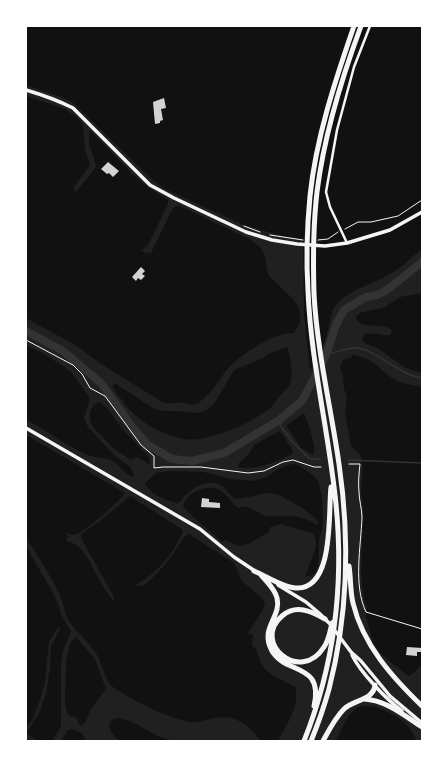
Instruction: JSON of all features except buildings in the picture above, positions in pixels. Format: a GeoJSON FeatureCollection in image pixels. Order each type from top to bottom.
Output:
{"type":"FeatureCollection","features":[{"type":"Feature","properties":{"kind":"highway"},"geometry":{"type":"LineString","coordinates":[[304,741],[322,692],[328,665],[335,627],[339,556],[336,504],[311,338],[307,254],[310,194],[324,120],[354,26]]}},
{"type":"Feature","properties":{"kind":"highway"},"geometry":{"type":"LineString","coordinates":[[312,741],[329,690],[336,659],[344,604],[346,564],[345,514],[314,295],[314,229],[317,191],[331,120],[349,59],[361,26]]}},
{"type":"Feature","properties":{"kind":"highway"},"geometry":{"type":"LineString","coordinates":[[254,571],[287,586],[296,588],[303,588],[314,582],[321,571],[326,556],[329,536],[332,480]]}},
{"type":"Feature","properties":{"kind":"highway"},"geometry":{"type":"LineString","coordinates":[[346,564],[349,566],[353,602],[360,623],[375,654],[386,669],[422,706]]}},
{"type":"Feature","properties":{"kind":"highway"},"geometry":{"type":"LineString","coordinates":[[261,575],[273,590],[278,600],[277,610],[269,630],[268,637],[270,646],[279,659],[303,670],[312,680],[315,687],[316,697],[312,720]]}},
{"type":"Feature","properties":{"kind":"highway"},"geometry":{"type":"LineString","coordinates":[[325,619],[303,609],[292,610],[284,614],[277,621],[273,632],[276,650],[285,658],[294,662],[302,662],[313,659],[324,648],[332,623],[335,621]]}},
{"type":"Feature","properties":{"kind":"highway"},"geometry":{"type":"LineString","coordinates":[[323,741],[339,714],[349,705],[372,693],[375,685]]}},
{"type":"Feature","properties":{"kind":"highway"},"geometry":{"type":"LineString","coordinates":[[362,699],[374,700],[390,707],[422,727]]}},
{"type":"Feature","properties":{"kind":"street"},"geometry":{"type":"LineString","coordinates":[[347,243],[330,207],[326,192],[337,130],[354,67],[370,26]]}},
{"type":"Feature","properties":{"kind":"street"},"geometry":{"type":"LineString","coordinates":[[26,90],[52,98],[73,108],[150,184],[174,198],[246,232],[272,240],[325,246],[347,243],[390,230],[422,212]]}},
{"type":"Feature","properties":{"kind":"street"},"geometry":{"type":"LineString","coordinates":[[26,428],[200,529],[234,557],[254,571],[306,602],[325,619],[372,679],[375,685],[400,710],[422,723]]}},
{"type":"Feature","properties":{"kind":"street"},"geometry":{"type":"LineString","coordinates":[[352,653],[390,696],[422,723]]}},
{"type":"Feature","properties":{"kind":"path"},"geometry":{"type":"LineString","coordinates":[[318,240],[328,239],[341,230],[358,222],[371,222],[398,216],[422,200]]}},
{"type":"Feature","properties":{"kind":"path"},"geometry":{"type":"LineString","coordinates":[[238,224],[260,232]]}},
{"type":"Feature","properties":{"kind":"path"},"geometry":{"type":"LineString","coordinates":[[268,235],[303,240]]}},
{"type":"Feature","properties":{"kind":"path"},"geometry":{"type":"LineString","coordinates":[[26,340],[73,364],[82,374],[90,388],[105,396],[141,445],[154,456],[154,468],[201,467],[248,473],[264,471],[283,462],[293,460],[321,468]]}},
{"type":"Feature","properties":{"kind":"path"},"geometry":{"type":"LineString","coordinates":[[349,464],[360,464],[359,493],[362,515],[359,544],[359,579],[363,606],[366,612],[422,629]]}},
{"type":"Feature","properties":{"kind":"shaded area"},"geometry":{"type":"Polygon","coordinates":[[[26,85],[72,102],[152,179],[165,189],[246,226],[283,236],[303,239],[304,313],[310,371],[325,342],[333,309],[339,302],[359,288],[394,272],[422,249],[422,293],[400,297],[383,308],[360,313],[356,317],[362,324],[383,326],[392,331],[390,335],[370,333],[364,334],[362,341],[379,349],[399,364],[410,370],[422,373],[422,387],[397,381],[373,362],[353,355],[350,358],[343,360],[340,367],[343,376],[344,389],[347,396],[345,412],[351,446],[360,455],[363,468],[361,488],[363,515],[361,573],[364,600],[367,606],[366,617],[372,639],[382,655],[408,676],[414,673],[422,665],[422,741],[417,741],[407,725],[394,715],[378,708],[362,706],[353,711],[350,715],[336,741],[278,741],[292,715],[296,694],[295,687],[266,671],[252,645],[253,635],[247,635],[265,604],[261,597],[242,581],[234,563],[189,534],[184,538],[162,568],[152,578],[143,586],[134,585],[141,582],[157,570],[176,545],[183,530],[130,496],[81,535],[82,540],[114,597],[114,602],[102,584],[87,556],[78,546],[66,541],[68,536],[65,533],[74,535],[88,527],[116,503],[125,493],[28,436],[26,439],[26,419],[83,453],[90,456],[111,460],[133,477],[134,474],[130,467],[114,455],[88,427],[84,418],[89,397],[71,372],[41,352],[26,346],[26,318],[77,346],[101,364],[162,402],[193,405],[204,399],[225,372],[247,352],[276,336],[294,333],[300,323],[300,313],[293,299],[268,275],[265,256],[260,247],[251,240],[180,206],[175,206],[172,210],[150,255],[148,252],[146,253],[141,251],[148,245],[168,204],[168,200],[134,176],[90,130],[89,139],[96,167],[76,192],[73,188],[90,165],[85,149],[83,126],[79,119],[65,109],[26,96],[26,85]],[[287,347],[270,353],[263,358],[234,370],[214,404],[207,410],[199,413],[163,411],[153,408],[116,384],[113,385],[113,388],[125,405],[133,413],[153,428],[169,435],[185,439],[205,438],[240,426],[261,414],[272,406],[288,387],[292,373],[287,347]],[[99,402],[91,409],[90,413],[90,420],[93,427],[114,449],[131,460],[137,457],[150,465],[149,457],[122,429],[108,409],[99,402]],[[304,413],[287,425],[301,448],[313,455],[313,441],[304,413]],[[279,431],[254,445],[248,455],[238,464],[238,467],[251,468],[265,465],[292,454],[293,451],[279,431]],[[294,464],[280,468],[266,477],[254,481],[232,479],[204,472],[168,471],[156,473],[145,483],[154,494],[168,501],[178,503],[192,489],[205,483],[214,483],[222,486],[236,499],[270,493],[289,500],[312,515],[319,524],[317,525],[300,517],[269,516],[261,514],[252,508],[238,508],[222,491],[214,488],[205,488],[193,493],[186,499],[183,506],[222,542],[225,540],[239,546],[248,544],[269,532],[270,527],[280,524],[313,533],[316,543],[314,554],[306,576],[311,575],[317,568],[319,539],[323,525],[320,489],[316,478],[300,466],[294,464]]]}},
{"type":"Feature","properties":{"kind":"shaded area"},"geometry":{"type":"Polygon","coordinates":[[[26,537],[60,595],[68,619],[96,653],[108,681],[114,688],[150,708],[180,720],[196,722],[223,717],[242,722],[261,741],[171,740],[160,737],[134,723],[120,718],[114,719],[109,725],[112,733],[119,741],[86,741],[82,733],[72,729],[67,731],[61,741],[52,741],[61,726],[61,662],[64,647],[71,632],[61,614],[53,593],[26,546],[26,537]],[[76,637],[72,641],[69,646],[66,662],[65,702],[67,712],[70,717],[75,716],[80,726],[85,723],[91,709],[106,689],[95,659],[76,637]]]}},
{"type":"Feature","properties":{"kind":"shaded area"},"geometry":{"type":"Polygon","coordinates":[[[58,627],[60,629],[51,646],[50,668],[46,694],[39,713],[27,732],[37,741],[31,741],[26,738],[26,727],[32,721],[40,700],[45,682],[49,642],[58,627]]]}},
{"type":"Feature","properties":{"kind":"waterway"},"geometry":{"type":"LineString","coordinates":[[26,331],[63,351],[101,383],[131,425],[148,445],[172,459],[192,461],[224,453],[278,421],[302,401],[326,355],[336,325],[344,310],[366,297],[377,295],[387,290],[422,262]]}},
{"type":"Feature","properties":{"kind":"waterway"},"geometry":{"type":"LineString","coordinates":[[326,355],[354,348],[361,349],[369,351],[404,372],[422,378]]}},
{"type":"Feature","properties":{"kind":"waterway"},"geometry":{"type":"LineString","coordinates":[[277,421],[291,440],[310,459],[320,459]]}},
{"type":"Feature","properties":{"kind":"waterway"},"geometry":{"type":"LineString","coordinates":[[349,460],[422,463]]}}]}
